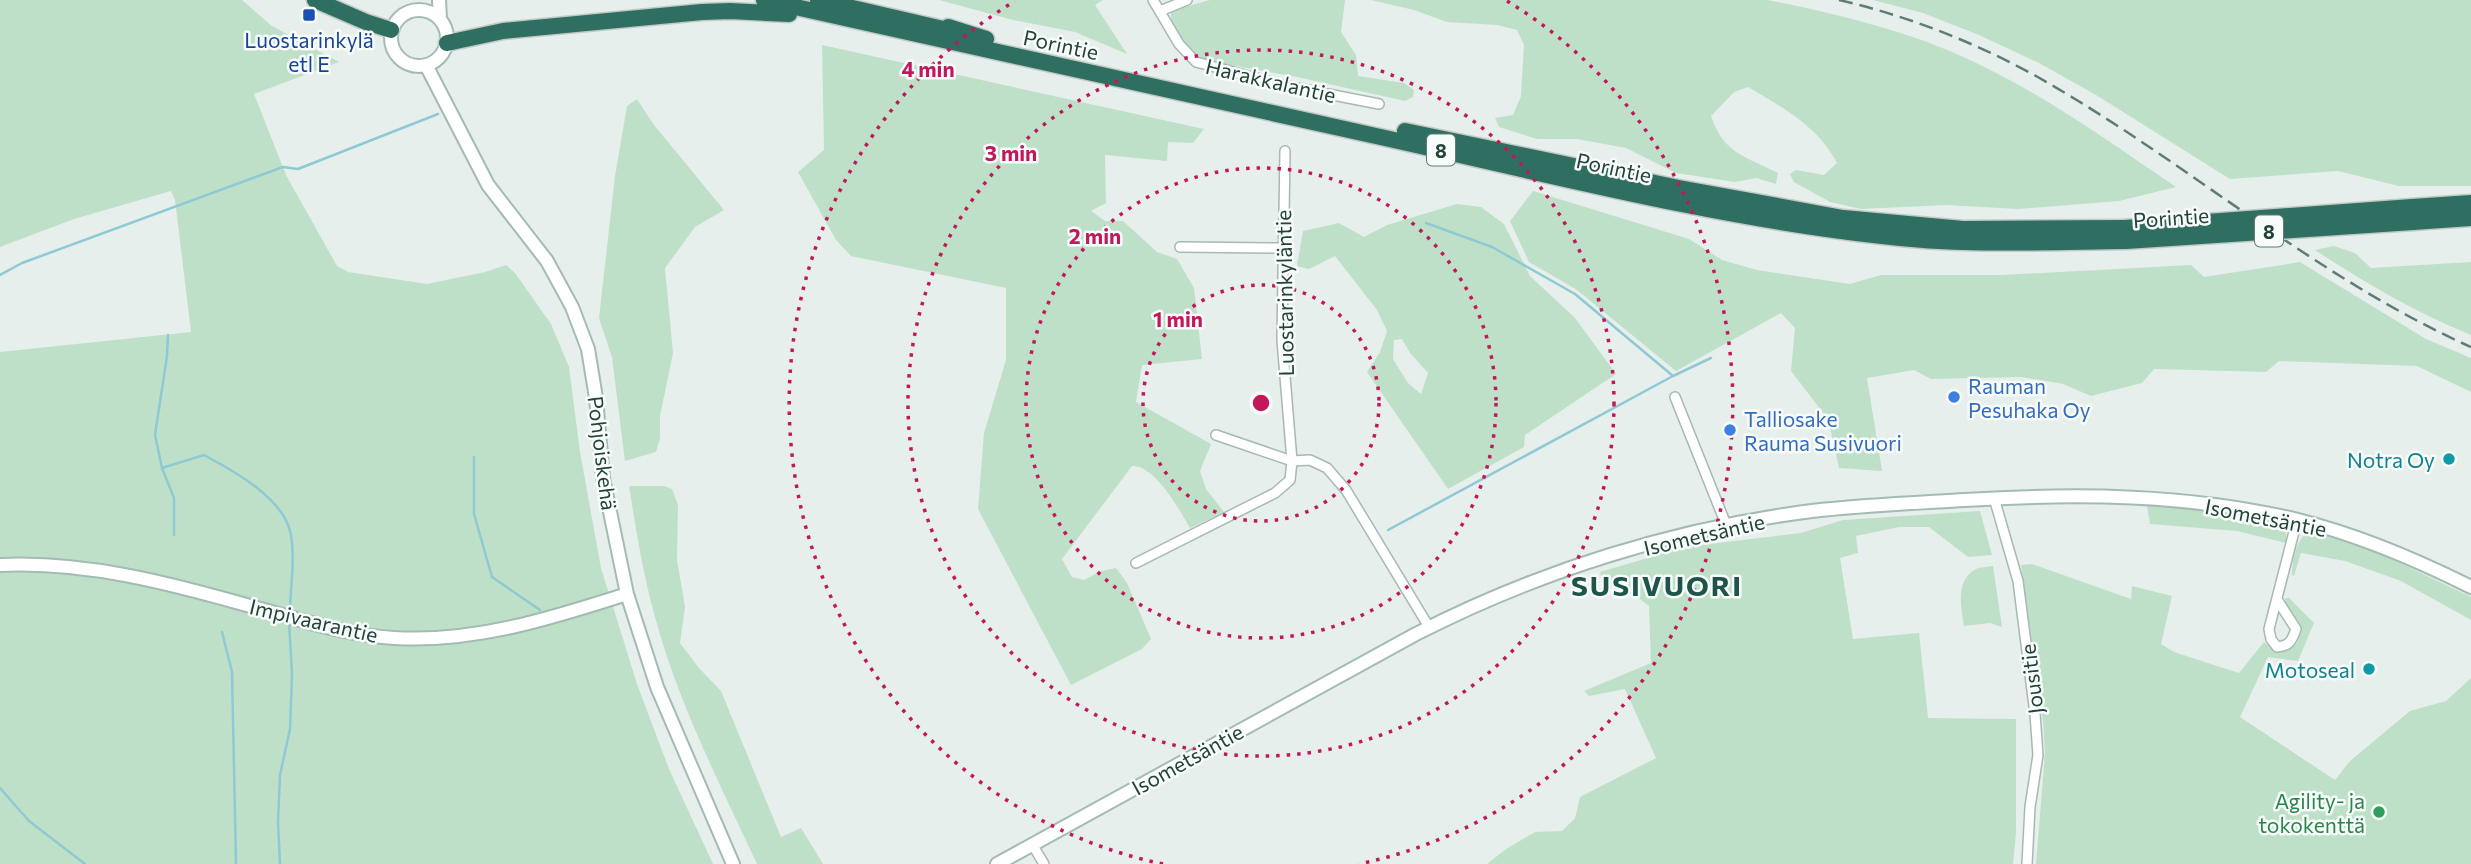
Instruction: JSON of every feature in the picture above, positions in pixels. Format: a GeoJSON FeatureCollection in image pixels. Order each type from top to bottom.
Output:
{"type":"FeatureCollection","features":[{"type":"Feature","properties":{"kind":"highway"},"geometry":{"type":"LineString","coordinates":[[315,0],[391,30]]}},
{"type":"Feature","properties":{"kind":"highway","name":"Porintie"},"geometry":{"type":"LineString","coordinates":[[764,0],[1565,178],[1774,221],[1882,236],[2003,243],[2412,215],[2471,218]]}},
{"type":"Feature","properties":{"kind":"highway","name":"Porintie"},"geometry":{"type":"LineString","coordinates":[[818,0],[1462,143],[1772,207],[1931,228],[2125,234]]}},
{"type":"Feature","properties":{"kind":"highway"},"geometry":{"type":"LineString","coordinates":[[866,0],[986,39]]}},
{"type":"Feature","properties":{"kind":"highway"},"geometry":{"type":"LineString","coordinates":[[447,43],[503,31],[730,11],[791,14],[891,29]]}},
{"type":"Feature","properties":{"kind":"highway","name":"Porintie"},"geometry":{"type":"LineString","coordinates":[[2412,215],[2471,203]]}},
{"type":"Feature","properties":{"kind":"main road"},"geometry":{"type":"LineString","coordinates":[[439,0],[440,18],[446,30],[447,43],[442,55],[426,65],[414,66],[397,56],[392,46],[391,30],[402,14],[420,5],[440,18]]}},
{"type":"Feature","properties":{"kind":"main road","name":"Pohjoiskehä"},"geometry":{"type":"LineString","coordinates":[[426,65],[488,185],[547,261],[572,307],[588,349],[596,398],[603,478],[627,594],[657,687],[733,864]]}},
{"type":"Feature","properties":{"kind":"main road","name":"Isometsäntie"},"geometry":{"type":"LineString","coordinates":[[996,864],[1429,627],[1495,598],[1582,564],[1727,527],[1811,511],[1994,498],[2153,497],[2297,520],[2368,540],[2471,587]]}},
{"type":"Feature","properties":{"kind":"main road","name":"Impivaarantie"},"geometry":{"type":"LineString","coordinates":[[0,565],[56,567],[121,574],[171,584],[324,626],[394,638],[453,637],[485,633],[627,594]]}},
{"type":"Feature","properties":{"kind":"street","name":"Harakkalantie"},"geometry":{"type":"LineString","coordinates":[[1153,0],[1179,44],[1196,62],[1282,85],[1379,104]]}},
{"type":"Feature","properties":{"kind":"street"},"geometry":{"type":"LineString","coordinates":[[1160,11],[1187,0]]}},
{"type":"Feature","properties":{"kind":"street","name":"Luostarinkyläntie"},"geometry":{"type":"LineString","coordinates":[[1284,151],[1282,340],[1292,461]]}},
{"type":"Feature","properties":{"kind":"street"},"geometry":{"type":"LineString","coordinates":[[1180,247],[1282,248]]}},
{"type":"Feature","properties":{"kind":"street"},"geometry":{"type":"LineString","coordinates":[[1675,397],[1727,527]]}},
{"type":"Feature","properties":{"kind":"street"},"geometry":{"type":"LineString","coordinates":[[1216,435],[1292,461],[1310,460],[1327,468],[1346,490],[1429,627]]}},
{"type":"Feature","properties":{"kind":"street"},"geometry":{"type":"LineString","coordinates":[[1136,563],[1275,493],[1290,480],[1292,461]]}},
{"type":"Feature","properties":{"kind":"street","name":"Jousitie"},"geometry":{"type":"LineString","coordinates":[[1994,498],[2018,581],[2035,715],[2038,755],[2030,807],[2027,864]]}},
{"type":"Feature","properties":{"kind":"street"},"geometry":{"type":"LineString","coordinates":[[2278,601],[2296,629],[2292,641],[2285,646],[2277,646],[2271,639],[2269,629],[2297,520]]}},
{"type":"Feature","properties":{"kind":"street"},"geometry":{"type":"LineString","coordinates":[[1032,844],[1044,864]]}},
{"type":"Feature","properties":{"kind":"green space"},"geometry":{"type":"Polygon","coordinates":[[[0,0],[242,0],[272,26],[339,62],[254,94],[286,175],[337,266],[348,272],[427,284],[506,265],[515,273],[551,324],[569,367],[580,452],[601,568],[637,684],[669,769],[713,864],[0,864],[0,352],[191,332],[175,200],[171,191],[74,219],[0,247],[0,0]]]}},
{"type":"Feature","properties":{"kind":"green space"},"geometry":{"type":"Polygon","coordinates":[[[939,0],[1103,0],[1095,5],[1127,54],[1075,32],[1013,20],[939,0]]]}},
{"type":"Feature","properties":{"kind":"green space"},"geometry":{"type":"Polygon","coordinates":[[[1210,0],[1345,0],[1341,32],[1356,55],[1358,76],[1404,83],[1414,90],[1413,97],[1405,101],[1297,77],[1202,60],[1180,37],[1171,21],[1171,11],[1210,0]]]}},
{"type":"Feature","properties":{"kind":"green space"},"geometry":{"type":"Polygon","coordinates":[[[1371,0],[1768,0],[1820,11],[1923,41],[1999,74],[2077,120],[2176,187],[2119,201],[2018,209],[1946,205],[1861,209],[1830,202],[1794,182],[1790,174],[1796,170],[1824,175],[1837,163],[1829,150],[1810,128],[1748,87],[1734,92],[1711,116],[1722,139],[1729,146],[1746,158],[1778,173],[1776,184],[1756,178],[1735,182],[1676,173],[1626,148],[1577,139],[1537,139],[1499,127],[1495,118],[1513,115],[1521,96],[1524,45],[1517,30],[1497,25],[1447,22],[1414,10],[1371,0]]]}},
{"type":"Feature","properties":{"kind":"green space"},"geometry":{"type":"Polygon","coordinates":[[[1873,0],[2471,0],[2471,186],[2399,186],[2338,171],[2230,179],[2096,95],[2039,63],[1923,13],[1873,0]]]}},
{"type":"Feature","properties":{"kind":"green space"},"geometry":{"type":"Polygon","coordinates":[[[822,45],[1204,129],[1193,143],[1168,142],[1167,161],[1105,155],[1106,203],[1091,211],[1105,221],[1123,221],[1157,252],[1177,259],[1194,288],[1202,359],[1142,365],[1136,402],[1211,444],[1200,471],[1206,489],[1224,512],[1190,528],[1158,480],[1141,468],[1132,466],[1062,559],[1072,577],[1084,580],[1101,571],[1116,568],[1127,583],[1151,639],[1142,649],[1071,685],[978,509],[984,433],[1006,360],[1006,288],[851,256],[836,240],[798,172],[824,150],[822,45]]]}},
{"type":"Feature","properties":{"kind":"green space"},"geometry":{"type":"Polygon","coordinates":[[[637,99],[654,125],[724,210],[695,227],[665,268],[673,353],[660,416],[660,438],[656,452],[625,461],[612,357],[599,318],[615,176],[627,106],[637,99]]]}},
{"type":"Feature","properties":{"kind":"green space"},"geometry":{"type":"Polygon","coordinates":[[[1533,191],[1689,239],[1722,260],[1757,270],[1850,284],[1881,275],[2002,275],[2191,265],[2204,277],[2300,262],[2426,339],[2471,358],[2471,392],[2417,366],[2279,361],[2266,372],[2154,369],[2142,383],[2091,396],[2063,384],[2021,377],[1931,379],[1914,370],[1867,378],[1882,471],[1839,468],[1828,419],[1791,371],[1795,328],[1781,313],[1676,371],[1577,290],[1529,262],[1510,221],[1533,191]]]}},
{"type":"Feature","properties":{"kind":"green space"},"geometry":{"type":"Polygon","coordinates":[[[1457,204],[1481,207],[1504,224],[1530,276],[1575,318],[1616,374],[1525,435],[1524,447],[1448,489],[1367,372],[1380,352],[1387,331],[1377,310],[1335,256],[1309,269],[1297,266],[1303,231],[1339,223],[1364,237],[1387,225],[1457,204]],[[1402,339],[1394,340],[1393,359],[1408,383],[1421,394],[1428,373],[1410,353],[1402,339]]]}},
{"type":"Feature","properties":{"kind":"green space"},"geometry":{"type":"Polygon","coordinates":[[[2334,246],[2355,253],[2371,268],[2471,262],[2471,335],[2391,296],[2315,250],[2334,246]]]}},
{"type":"Feature","properties":{"kind":"green space"},"geometry":{"type":"Polygon","coordinates":[[[629,486],[664,486],[672,489],[678,505],[677,560],[685,607],[680,643],[721,691],[781,837],[801,828],[823,864],[757,864],[701,743],[664,649],[647,585],[629,486]]]}},
{"type":"Feature","properties":{"kind":"green space"},"geometry":{"type":"Polygon","coordinates":[[[2147,506],[2215,511],[2282,523],[2286,529],[2286,543],[2237,531],[2150,524],[2147,506]]]}},
{"type":"Feature","properties":{"kind":"green space"},"geometry":{"type":"Polygon","coordinates":[[[1980,511],[1992,555],[1968,557],[1929,527],[1899,527],[1856,536],[1858,553],[1840,558],[1853,639],[1919,633],[1928,718],[2016,719],[2016,833],[2013,864],[1487,864],[1535,832],[1562,831],[1575,818],[1580,797],[1656,758],[1625,689],[1589,696],[1584,691],[1651,663],[1649,606],[1628,590],[1603,584],[1600,572],[1685,547],[1801,533],[1843,520],[1980,511]]]}},
{"type":"Feature","properties":{"kind":"green space"},"geometry":{"type":"Polygon","coordinates":[[[2310,531],[2377,552],[2471,597],[2471,620],[2401,581],[2345,561],[2301,553],[2294,576],[2292,575],[2298,544],[2310,531]]]}},
{"type":"Feature","properties":{"kind":"green space"},"geometry":{"type":"Polygon","coordinates":[[[2032,564],[2131,599],[2132,586],[2172,596],[2161,644],[2174,652],[2239,673],[2264,642],[2282,649],[2294,646],[2297,642],[2297,626],[2285,603],[2285,598],[2289,598],[2314,623],[2298,661],[2268,657],[2240,717],[2335,780],[2350,761],[2410,711],[2446,701],[2471,678],[2471,864],[2036,864],[2045,753],[2021,565],[2032,564]]]}},
{"type":"Feature","properties":{"kind":"green space"},"geometry":{"type":"Polygon","coordinates":[[[1993,566],[2002,627],[1990,623],[1964,626],[1961,594],[1965,580],[1976,569],[1993,566]]]}},
{"type":"Feature","properties":{"kind":"waterway"},"geometry":{"type":"LineString","coordinates":[[0,275],[22,263],[283,167],[298,169],[438,114]]}},
{"type":"Feature","properties":{"kind":"waterway"},"geometry":{"type":"LineString","coordinates":[[1388,530],[1673,376],[1575,294],[1492,247],[1426,223]]}},
{"type":"Feature","properties":{"kind":"waterway"},"geometry":{"type":"LineString","coordinates":[[168,335],[155,435],[162,468],[174,498],[174,535]]}},
{"type":"Feature","properties":{"kind":"waterway"},"geometry":{"type":"LineString","coordinates":[[1673,376],[1711,358]]}},
{"type":"Feature","properties":{"kind":"waterway"},"geometry":{"type":"LineString","coordinates":[[162,468],[204,455],[243,478],[269,498],[287,522],[291,535],[293,562],[290,607]]}},
{"type":"Feature","properties":{"kind":"waterway"},"geometry":{"type":"LineString","coordinates":[[474,457],[474,514],[492,577],[540,610]]}},
{"type":"Feature","properties":{"kind":"waterway"},"geometry":{"type":"LineString","coordinates":[[280,864],[280,775],[290,729],[292,674],[289,622]]}},
{"type":"Feature","properties":{"kind":"waterway"},"geometry":{"type":"LineString","coordinates":[[222,632],[232,672],[236,864]]}},
{"type":"Feature","properties":{"kind":"waterway"},"geometry":{"type":"LineString","coordinates":[[0,788],[29,821],[85,864]]}},
{"type":"Feature","properties":{"kind":"railway"},"geometry":{"type":"LineString","coordinates":[[1839,0],[1940,31],[2036,76],[2145,144],[2358,287],[2413,319],[2471,347]]}},
{"type":"Feature","properties":{"kind":"place","name":"Luostarinkylä etl E"},"geometry":{"type":"Point","coordinates":[309,15]}},
{"type":"Feature","properties":{"kind":"place","name":"Rauman Pesuhaka Oy"},"geometry":{"type":"Point","coordinates":[1954,397]}},
{"type":"Feature","properties":{"kind":"place","name":"Talliosake Rauma Susivuori"},"geometry":{"type":"Point","coordinates":[1730,430]}},
{"type":"Feature","properties":{"kind":"place","name":"Notra Oy"},"geometry":{"type":"Point","coordinates":[2449,459]}},
{"type":"Feature","properties":{"kind":"place","name":"Motoseal"},"geometry":{"type":"Point","coordinates":[2369,669]}},
{"type":"Feature","properties":{"kind":"place","name":"Agility- ja tokokenttä"},"geometry":{"type":"Point","coordinates":[2379,812]}},
{"type":"Feature","properties":{"kind":"district","name":"SUSIVUORI"},"geometry":{"type":"Point","coordinates":[1657,585]}}]}
